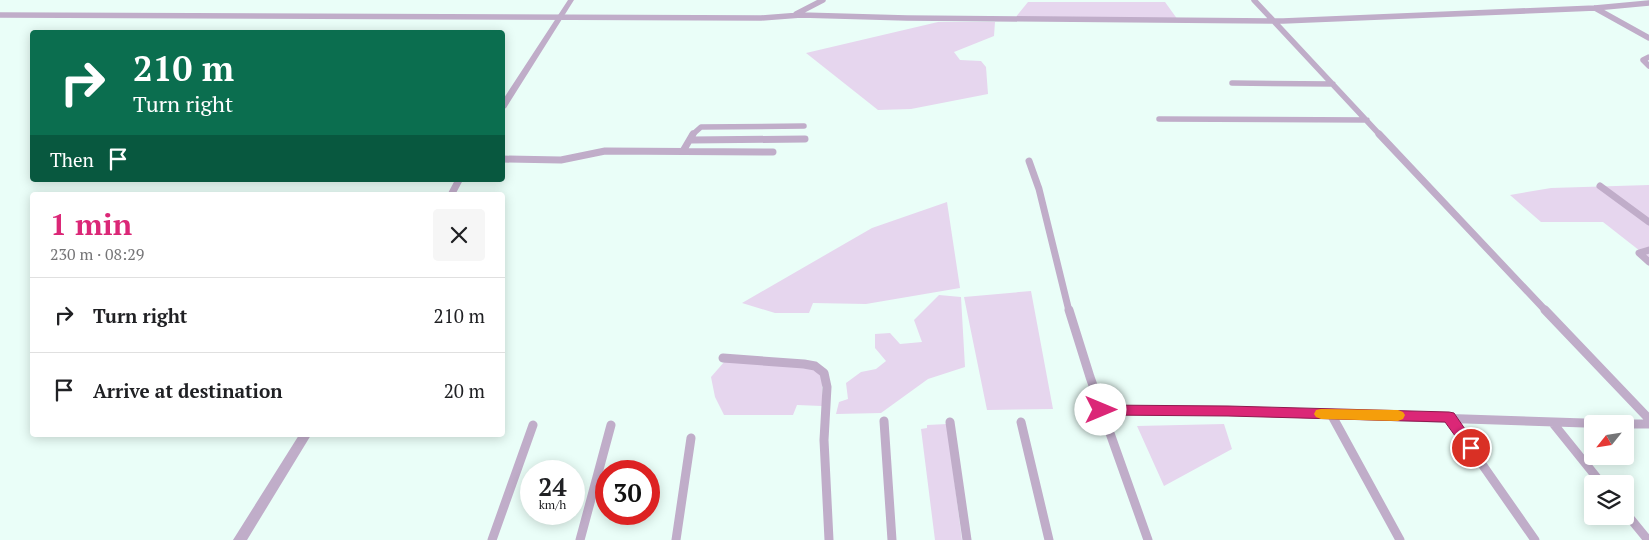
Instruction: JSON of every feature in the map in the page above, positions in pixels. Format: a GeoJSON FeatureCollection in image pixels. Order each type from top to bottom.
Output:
{"type":"FeatureCollection","features":[{"type":"Feature","properties":{"kind":"street"},"geometry":{"type":"LineString","coordinates":[[505,103],[571,0]]}},
{"type":"Feature","properties":{"kind":"street"},"geometry":{"type":"LineString","coordinates":[[794,15],[823,0]]}},
{"type":"Feature","properties":{"kind":"street"},"geometry":{"type":"LineString","coordinates":[[1254,0],[1412,170],[1649,418]]}},
{"type":"Feature","properties":{"kind":"street"},"geometry":{"type":"LineString","coordinates":[[0,15],[760,18],[794,15],[890,18],[1273,21],[1595,8],[1649,4]]}},
{"type":"Feature","properties":{"kind":"street"},"geometry":{"type":"LineString","coordinates":[[1595,8],[1649,38]]}},
{"type":"Feature","properties":{"kind":"street"},"geometry":{"type":"LineString","coordinates":[[1649,57],[1643,59],[1649,66]]}},
{"type":"Feature","properties":{"kind":"street"},"geometry":{"type":"LineString","coordinates":[[1232,83],[1333,84]]}},
{"type":"Feature","properties":{"kind":"street"},"geometry":{"type":"LineString","coordinates":[[1159,119],[1367,120]]}},
{"type":"Feature","properties":{"kind":"street"},"geometry":{"type":"LineString","coordinates":[[683,151],[695,131],[703,127],[804,126]]}},
{"type":"Feature","properties":{"kind":"street"},"geometry":{"type":"LineString","coordinates":[[691,140],[805,139]]}},
{"type":"Feature","properties":{"kind":"street"},"geometry":{"type":"LineString","coordinates":[[505,159],[562,160],[605,151],[773,152]]}},
{"type":"Feature","properties":{"kind":"street"},"geometry":{"type":"LineString","coordinates":[[1029,161],[1038,183],[1060,278],[1101,410],[1148,540]]}},
{"type":"Feature","properties":{"kind":"street"},"geometry":{"type":"LineString","coordinates":[[1600,186],[1649,222]]}},
{"type":"Feature","properties":{"kind":"street"},"geometry":{"type":"LineString","coordinates":[[1649,250],[1640,253],[1649,262]]}},
{"type":"Feature","properties":{"kind":"street"},"geometry":{"type":"LineString","coordinates":[[723,358],[806,364],[821,369],[827,386],[824,420],[829,540]]}},
{"type":"Feature","properties":{"kind":"street"},"geometry":{"type":"LineString","coordinates":[[1101,410],[1228,411],[1584,423]]}},
{"type":"Feature","properties":{"kind":"street"},"geometry":{"type":"LineString","coordinates":[[1331,414],[1400,540]]}},
{"type":"Feature","properties":{"kind":"street"},"geometry":{"type":"LineString","coordinates":[[1449,417],[1535,540]]}},
{"type":"Feature","properties":{"kind":"street"},"geometry":{"type":"LineString","coordinates":[[884,421],[892,540]]}},
{"type":"Feature","properties":{"kind":"street"},"geometry":{"type":"LineString","coordinates":[[950,422],[967,540]]}},
{"type":"Feature","properties":{"kind":"street"},"geometry":{"type":"LineString","coordinates":[[1021,422],[1049,540]]}},
{"type":"Feature","properties":{"kind":"street"},"geometry":{"type":"LineString","coordinates":[[1552,422],[1595,475]]}},
{"type":"Feature","properties":{"kind":"street"},"geometry":{"type":"LineString","coordinates":[[1634,424],[1649,424]]}},
{"type":"Feature","properties":{"kind":"street"},"geometry":{"type":"LineString","coordinates":[[492,540],[533,425]]}},
{"type":"Feature","properties":{"kind":"street"},"geometry":{"type":"LineString","coordinates":[[580,540],[611,425]]}},
{"type":"Feature","properties":{"kind":"street"},"geometry":{"type":"LineString","coordinates":[[240,540],[304,437]]}},
{"type":"Feature","properties":{"kind":"street"},"geometry":{"type":"LineString","coordinates":[[676,540],[691,438]]}},
{"type":"Feature","properties":{"kind":"street"},"geometry":{"type":"LineString","coordinates":[[1634,523],[1648,540]]}},
{"type":"Feature","properties":{"kind":"shaded area"},"geometry":{"type":"Polygon","coordinates":[[[1028,2],[1165,2],[1178,20],[1015,18],[1028,2]]]}},
{"type":"Feature","properties":{"kind":"shaded area"},"geometry":{"type":"Polygon","coordinates":[[[938,22],[995,22],[994,36],[954,52],[960,60],[981,61],[986,67],[988,94],[911,109],[878,110],[806,53],[938,22]]]}},
{"type":"Feature","properties":{"kind":"shaded area"},"geometry":{"type":"Polygon","coordinates":[[[1649,185],[1649,258],[1603,222],[1541,222],[1510,195],[1551,188],[1649,185]]]}},
{"type":"Feature","properties":{"kind":"shaded area"},"geometry":{"type":"Polygon","coordinates":[[[947,202],[960,288],[866,304],[813,303],[809,313],[775,313],[742,303],[872,228],[947,202]]]}},
{"type":"Feature","properties":{"kind":"shaded area"},"geometry":{"type":"Polygon","coordinates":[[[1031,291],[1053,409],[987,410],[964,297],[1031,291]]]}},
{"type":"Feature","properties":{"kind":"shaded area"},"geometry":{"type":"Polygon","coordinates":[[[939,295],[961,297],[965,367],[928,379],[881,413],[836,414],[839,402],[848,399],[846,383],[861,372],[876,369],[886,361],[875,348],[875,334],[890,333],[900,344],[922,342],[914,320],[939,295]]]}},
{"type":"Feature","properties":{"kind":"shaded area"},"geometry":{"type":"Polygon","coordinates":[[[725,361],[813,368],[822,377],[822,406],[797,405],[793,415],[724,415],[715,397],[711,377],[725,361]]]}},
{"type":"Feature","properties":{"kind":"shaded area"},"geometry":{"type":"Polygon","coordinates":[[[947,424],[962,540],[935,540],[921,429],[927,428],[927,425],[947,424]]]}},
{"type":"Feature","properties":{"kind":"shaded area"},"geometry":{"type":"Polygon","coordinates":[[[1224,424],[1232,449],[1164,486],[1137,426],[1224,424]]]}},
{"type":"Feature","properties":{"kind":"slow traffic"},"geometry":{"type":"LineString","coordinates":[[1321,414],[1398,415]]}},
{"type":"Feature","properties":{"kind":"route"},"geometry":{"type":"LineString","coordinates":[[1101,410],[1228,411],[1449,417],[1471,448]]}}]}
